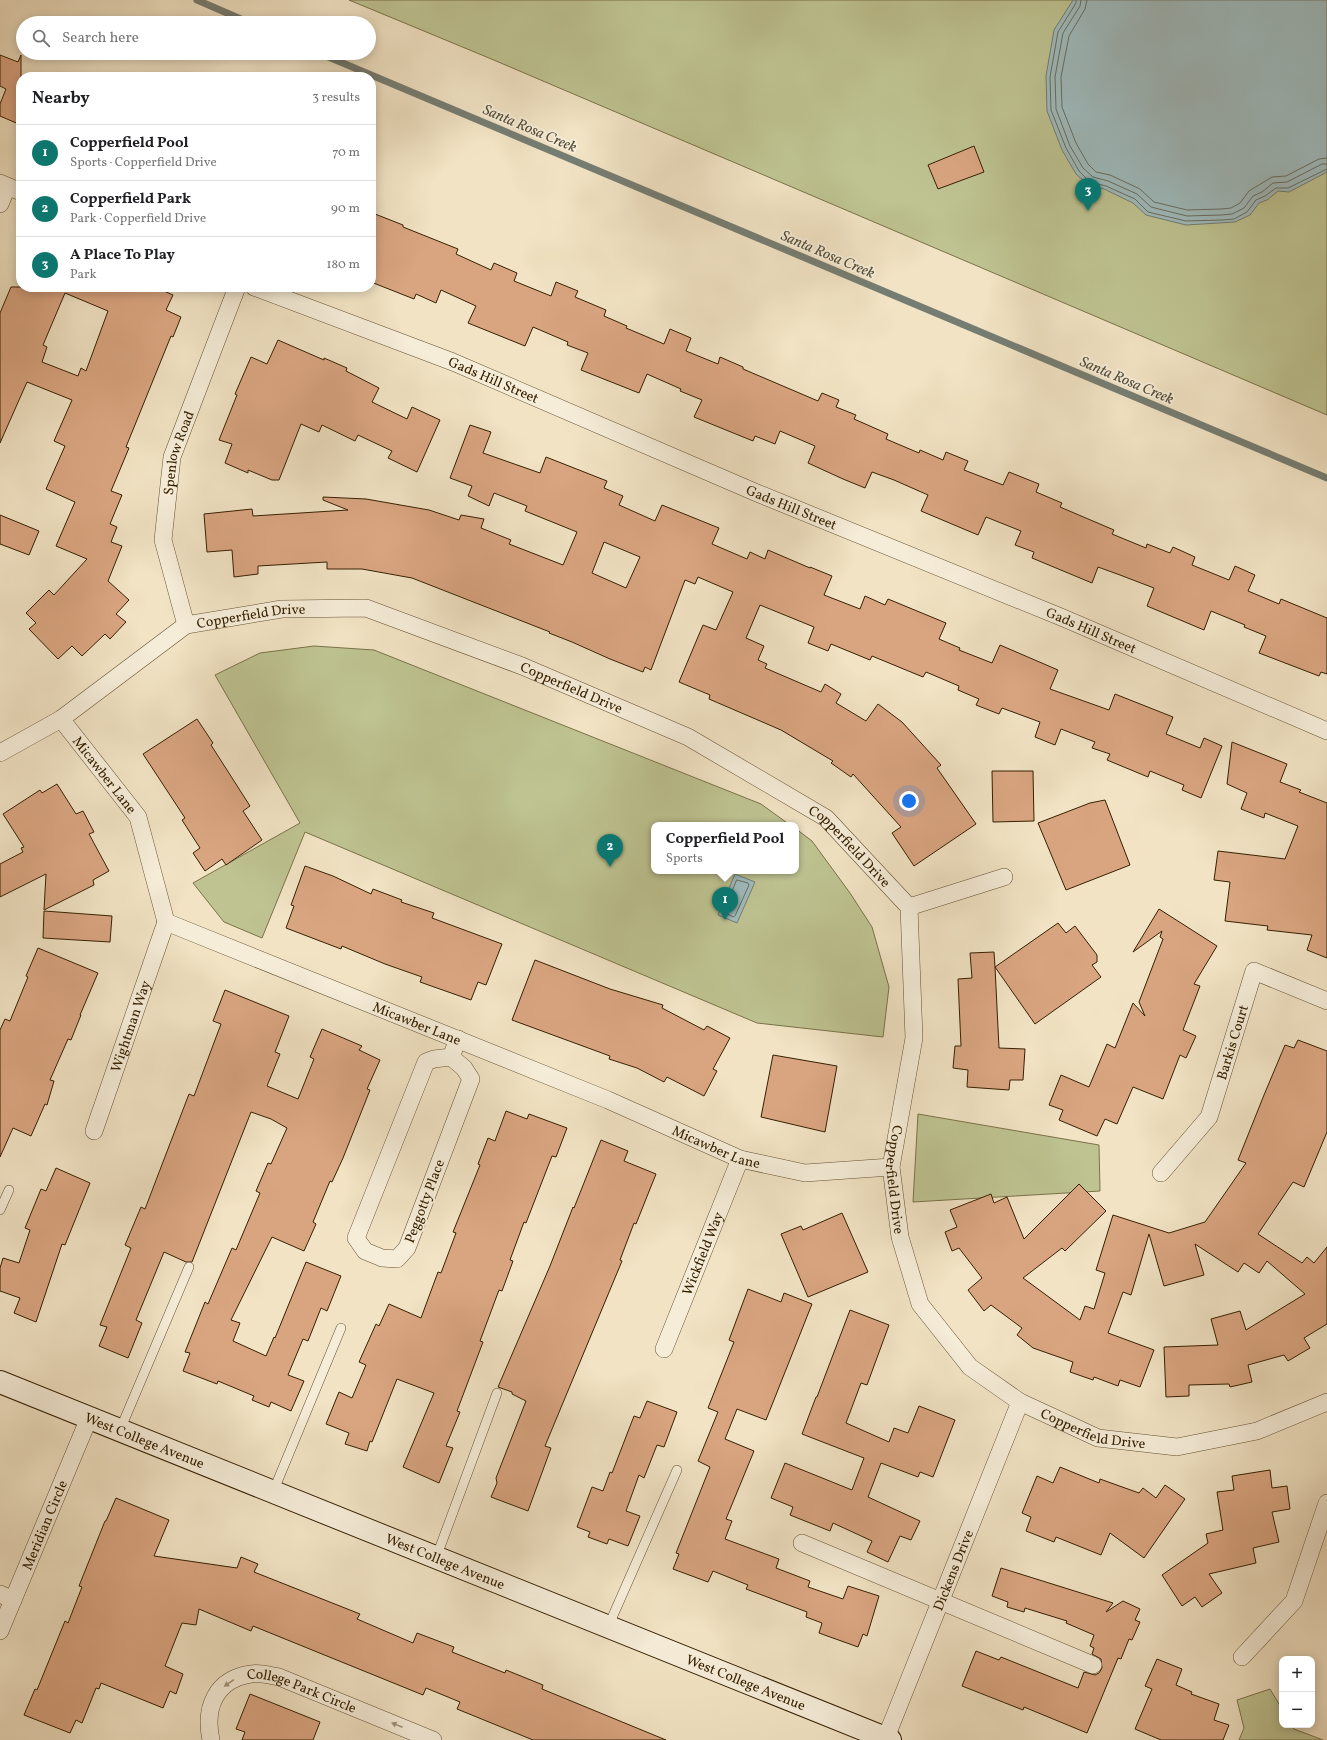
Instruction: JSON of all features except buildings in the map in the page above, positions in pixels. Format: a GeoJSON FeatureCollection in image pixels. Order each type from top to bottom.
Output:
{"type":"FeatureCollection","features":[{"type":"Feature","properties":{"kind":"main road","name":"West College Avenue"},"geometry":{"type":"LineString","coordinates":[[0,1382],[887,1739]]}},
{"type":"Feature","properties":{"kind":"street"},"geometry":{"type":"LineString","coordinates":[[0,204],[9,188]]}},
{"type":"Feature","properties":{"kind":"street","name":"Spenlow Road"},"geometry":{"type":"LineString","coordinates":[[186,625],[163,540],[172,457],[235,292]]}},
{"type":"Feature","properties":{"kind":"street","name":"Gads Hill Street"},"geometry":{"type":"LineString","coordinates":[[267,292],[453,362],[757,493],[1054,614],[1327,731]]}},
{"type":"Feature","properties":{"kind":"street","name":"Copperfield Drive"},"geometry":{"type":"LineString","coordinates":[[0,753],[61,719],[186,625],[282,608],[366,608],[522,666],[688,737],[826,818],[910,907],[914,1038],[891,1168],[900,1237],[920,1304],[970,1367],[1020,1402],[1098,1438],[1177,1446],[1257,1431],[1327,1403]]}},
{"type":"Feature","properties":{"kind":"street","name":"Micawber Lane"},"geometry":{"type":"LineString","coordinates":[[61,719],[138,817],[166,922],[608,1100],[740,1159],[805,1173],[891,1168]]}},
{"type":"Feature","properties":{"kind":"street"},"geometry":{"type":"LineString","coordinates":[[910,907],[1004,877]]}},
{"type":"Feature","properties":{"kind":"street","name":"Wightman Way"},"geometry":{"type":"LineString","coordinates":[[94,1131],[166,922]]}},
{"type":"Feature","properties":{"kind":"street","name":"Barkis Court"},"geometry":{"type":"LineString","coordinates":[[1161,1173],[1209,1118],[1254,971],[1327,1001]]}},
{"type":"Feature","properties":{"kind":"street"},"geometry":{"type":"LineString","coordinates":[[451,1057],[458,1039]]}},
{"type":"Feature","properties":{"kind":"street","name":"Peggotty Place"},"geometry":{"type":"LineString","coordinates":[[451,1057],[464,1068],[471,1079],[407,1248],[397,1259],[382,1258],[365,1251],[356,1238],[426,1062],[434,1059],[451,1057]]}},
{"type":"Feature","properties":{"kind":"street","name":"Wickfield Way"},"geometry":{"type":"LineString","coordinates":[[664,1349],[740,1159]]}},
{"type":"Feature","properties":{"kind":"street","name":"Dickens Drive"},"geometry":{"type":"LineString","coordinates":[[887,1739],[940,1601],[1020,1402]]}},
{"type":"Feature","properties":{"kind":"street"},"geometry":{"type":"LineString","coordinates":[[1327,1403],[1327,1411]]}},
{"type":"Feature","properties":{"kind":"street","name":"Meridian Circle"},"geometry":{"type":"LineString","coordinates":[[0,1631],[7,1597],[88,1418]]}},
{"type":"Feature","properties":{"kind":"street"},"geometry":{"type":"LineString","coordinates":[[1242,1657],[1294,1601],[1327,1503]]}},
{"type":"Feature","properties":{"kind":"street"},"geometry":{"type":"LineString","coordinates":[[802,1543],[1093,1665]]}},
{"type":"Feature","properties":{"kind":"street","name":"College Park Circle"},"geometry":{"type":"LineString","coordinates":[[211,1740],[209,1728],[210,1708],[217,1693],[230,1681],[252,1673],[279,1677],[434,1740]]}},
{"type":"Feature","properties":{"kind":"lane"},"geometry":{"type":"LineString","coordinates":[[0,1210],[9,1190]]}},
{"type":"Feature","properties":{"kind":"lane"},"geometry":{"type":"LineString","coordinates":[[120,1430],[189,1267]]}},
{"type":"Feature","properties":{"kind":"lane"},"geometry":{"type":"LineString","coordinates":[[273,1492],[341,1328]]}},
{"type":"Feature","properties":{"kind":"lane"},"geometry":{"type":"LineString","coordinates":[[436,1558],[497,1393]]}},
{"type":"Feature","properties":{"kind":"lane"},"geometry":{"type":"LineString","coordinates":[[608,1627],[677,1470]]}},
{"type":"Feature","properties":{"kind":"green space"},"geometry":{"type":"Polygon","coordinates":[[[349,0],[1327,0],[1327,415],[489,58],[349,0]]]}},
{"type":"Feature","properties":{"kind":"green space"},"geometry":{"type":"Polygon","coordinates":[[[314,646],[374,650],[761,804],[786,822],[651,822],[651,874],[799,874],[799,831],[812,841],[850,893],[872,927],[889,987],[883,1037],[757,1023],[305,832],[262,938],[224,922],[193,883],[300,823],[215,675],[260,653],[314,646]]]}},
{"type":"Feature","properties":{"kind":"green space"},"geometry":{"type":"Polygon","coordinates":[[[918,1114],[1099,1145],[1100,1191],[913,1202],[918,1114]]]}},
{"type":"Feature","properties":{"kind":"green space"},"geometry":{"type":"Polygon","coordinates":[[[1270,1689],[1279,1704],[1279,1728],[1293,1728],[1323,1740],[1239,1740],[1244,1728],[1237,1700],[1270,1689]]]}},
{"type":"Feature","properties":{"kind":"water"},"geometry":{"type":"Polygon","coordinates":[[[1073,0],[1327,0],[1327,172],[1289,192],[1278,191],[1267,200],[1259,203],[1250,215],[1235,222],[1186,225],[1146,215],[1133,203],[1104,189],[1088,185],[1076,174],[1062,150],[1047,111],[1046,76],[1054,30],[1073,0]]]}},
{"type":"Feature","properties":{"kind":"water"},"geometry":{"type":"Polygon","coordinates":[[[735,874],[755,882],[737,923],[718,915],[735,874]]]}},
{"type":"Feature","properties":{"kind":"waterway","name":"Santa Rosa Creek"},"geometry":{"type":"LineString","coordinates":[[197,0],[234,16]]}},
{"type":"Feature","properties":{"kind":"waterway","name":"Santa Rosa Creek"},"geometry":{"type":"LineString","coordinates":[[336,60],[364,72]]}},
{"type":"Feature","properties":{"kind":"waterway","name":"Santa Rosa Creek"},"geometry":{"type":"LineString","coordinates":[[376,77],[1327,478]]}},
{"type":"Feature","properties":{"kind":"place","name":"A Place To Play"},"geometry":{"type":"Point","coordinates":[1088,211]}},
{"type":"Feature","properties":{"kind":"place","name":"Copperfield Park"},"geometry":{"type":"Point","coordinates":[610,867]}},
{"type":"Feature","properties":{"kind":"place","name":"Copperfield Pool"},"geometry":{"type":"Point","coordinates":[725,920]}}]}
